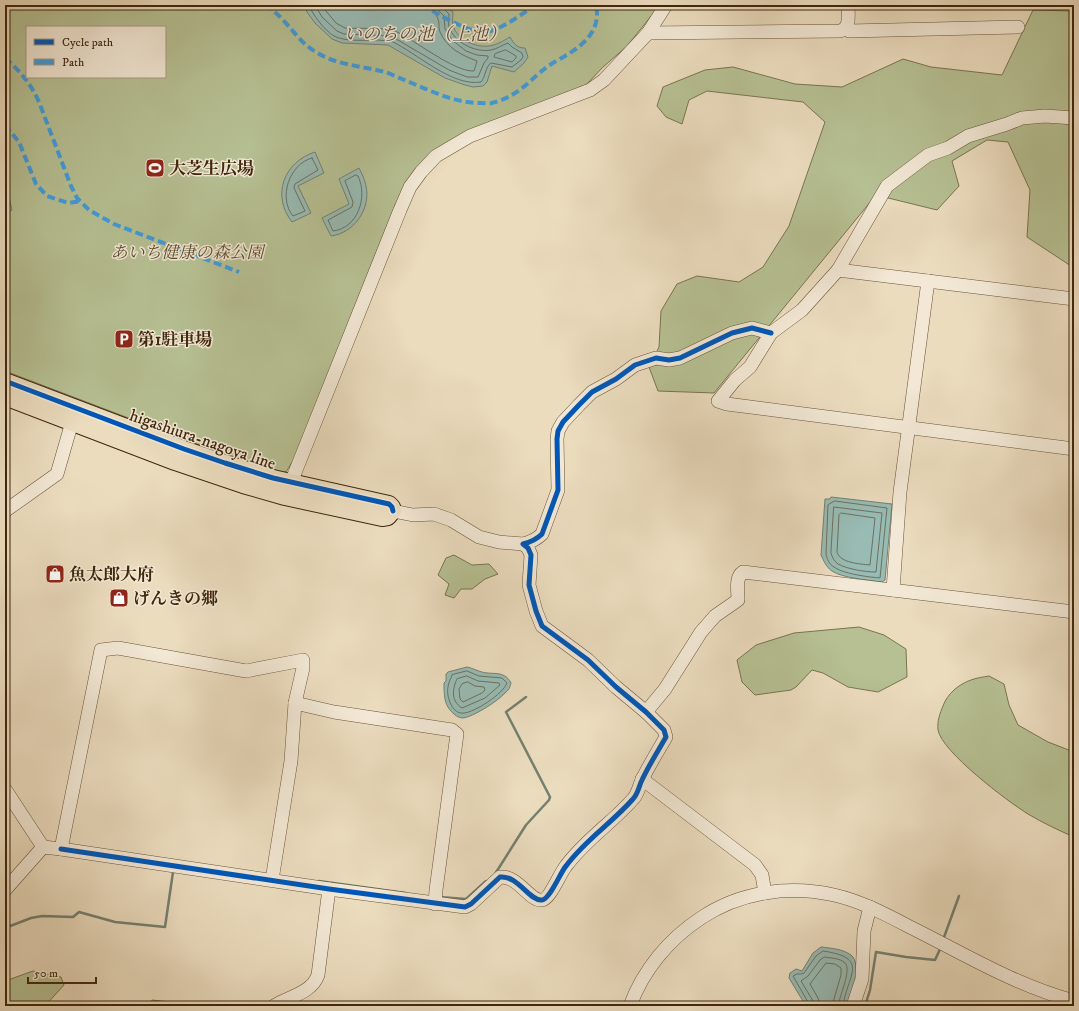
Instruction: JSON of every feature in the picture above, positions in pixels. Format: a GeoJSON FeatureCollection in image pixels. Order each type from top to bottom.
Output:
{"type":"FeatureCollection","features":[{"type":"Feature","properties":{"kind":"main road","name":"higashiura-nagoya line"},"geometry":{"type":"LineString","coordinates":[[5,381],[184,449],[273,478],[288,490]]}},
{"type":"Feature","properties":{"kind":"main road","name":"higashiura-nagoya line"},"geometry":{"type":"LineString","coordinates":[[5,397],[206,473],[288,490],[382,518],[388,517],[392,512]]}},
{"type":"Feature","properties":{"kind":"street"},"geometry":{"type":"LineString","coordinates":[[288,490],[400,210],[410,187],[421,172],[436,156],[470,136],[590,90],[604,80],[648,33],[666,5]]}},
{"type":"Feature","properties":{"kind":"street"},"geometry":{"type":"LineString","coordinates":[[648,33],[840,31],[846,28],[848,23],[848,5]]}},
{"type":"Feature","properties":{"kind":"street"},"geometry":{"type":"LineString","coordinates":[[846,28],[849,31],[1018,27]]}},
{"type":"Feature","properties":{"kind":"street"},"geometry":{"type":"LineString","coordinates":[[1074,118],[1045,116],[1022,118],[968,136],[948,148],[928,155],[887,186],[838,270],[802,310],[771,333],[750,366],[735,380],[718,401],[728,404],[1074,449]]}},
{"type":"Feature","properties":{"kind":"street"},"geometry":{"type":"LineString","coordinates":[[838,270],[1074,299]]}},
{"type":"Feature","properties":{"kind":"street"},"geometry":{"type":"LineString","coordinates":[[893,590],[900,492],[928,281]]}},
{"type":"Feature","properties":{"kind":"street"},"geometry":{"type":"LineString","coordinates":[[392,512],[434,514],[451,520],[479,537],[499,542],[523,544],[534,541],[542,534],[558,490],[558,431],[563,422],[592,392],[616,379],[635,365],[643,362],[656,358],[669,360],[680,358],[732,333],[752,328],[771,333]]}},
{"type":"Feature","properties":{"kind":"street"},"geometry":{"type":"LineString","coordinates":[[5,511],[57,474],[72,422]]}},
{"type":"Feature","properties":{"kind":"street"},"geometry":{"type":"LineString","coordinates":[[43,847],[329,889],[465,907],[471,904],[500,877],[512,879],[536,900],[542,900],[547,897],[565,867],[577,852],[634,798],[642,779],[666,737],[664,730],[646,712],[616,687],[588,660],[542,626],[529,585],[531,555],[528,548],[523,544]]}},
{"type":"Feature","properties":{"kind":"street"},"geometry":{"type":"LineString","coordinates":[[646,712],[665,689],[701,632],[715,616],[738,600],[738,579],[743,572],[1074,612]]}},
{"type":"Feature","properties":{"kind":"street"},"geometry":{"type":"LineString","coordinates":[[61,849],[101,650],[118,648],[246,671],[303,660],[303,668],[296,703],[291,761],[272,880]]}},
{"type":"Feature","properties":{"kind":"street"},"geometry":{"type":"LineString","coordinates":[[296,703],[334,712],[452,730],[456,732],[457,734],[435,904]]}},
{"type":"Feature","properties":{"kind":"street"},"geometry":{"type":"LineString","coordinates":[[642,779],[755,865],[762,875],[765,892]]}},
{"type":"Feature","properties":{"kind":"street"},"geometry":{"type":"LineString","coordinates":[[5,789],[43,847]]}},
{"type":"Feature","properties":{"kind":"street"},"geometry":{"type":"LineString","coordinates":[[5,890],[43,847]]}},
{"type":"Feature","properties":{"kind":"street"},"geometry":{"type":"LineString","coordinates":[[274,1006],[304,991],[316,981],[329,889]]}},
{"type":"Feature","properties":{"kind":"street"},"geometry":{"type":"LineString","coordinates":[[630,1006],[642,980],[651,966],[661,953],[683,931],[719,908],[743,898],[765,892],[788,890],[823,892],[850,899],[1011,978],[1044,992],[1074,1001]]}},
{"type":"Feature","properties":{"kind":"street"},"geometry":{"type":"LineString","coordinates":[[853,1006],[862,980],[864,931],[870,908]]}},
{"type":"Feature","properties":{"kind":"green space","name":"あいち健康の森公園"},"geometry":{"type":"Polygon","coordinates":[[[5,5],[660,5],[627,46],[602,68],[586,85],[443,145],[429,154],[409,180],[395,205],[294,459],[286,472],[273,473],[5,371],[5,5]]]}},
{"type":"Feature","properties":{"kind":"green space"},"geometry":{"type":"Polygon","coordinates":[[[1033,10],[1074,11],[1074,268],[1027,237],[1030,190],[1008,142],[987,140],[952,161],[959,186],[937,210],[876,195],[714,393],[658,391],[649,367],[659,347],[661,311],[677,284],[697,276],[739,282],[763,267],[789,226],[825,122],[803,102],[707,91],[689,100],[682,124],[666,117],[657,106],[663,87],[705,70],[733,67],[795,84],[842,87],[903,59],[931,67],[1002,75],[1033,10]]]}},
{"type":"Feature","properties":{"kind":"green space"},"geometry":{"type":"Polygon","coordinates":[[[454,555],[472,565],[489,564],[498,574],[485,579],[472,589],[461,589],[454,598],[445,595],[449,584],[438,575],[446,558],[454,555]]]}},
{"type":"Feature","properties":{"kind":"green space"},"geometry":{"type":"Polygon","coordinates":[[[859,627],[884,635],[906,649],[907,677],[878,692],[848,687],[823,673],[812,670],[796,687],[791,690],[755,695],[742,682],[737,660],[756,645],[794,633],[859,627]]]}},
{"type":"Feature","properties":{"kind":"green space"},"geometry":{"type":"Polygon","coordinates":[[[989,676],[1004,684],[1009,705],[1018,725],[1048,742],[1074,752],[1074,837],[1018,808],[991,788],[951,751],[942,739],[938,730],[938,723],[947,697],[958,687],[967,682],[989,676]]]}},
{"type":"Feature","properties":{"kind":"green space"},"geometry":{"type":"Polygon","coordinates":[[[33,971],[61,977],[64,985],[45,1006],[12,1006],[5,1002],[5,981],[33,971]]]}},
{"type":"Feature","properties":{"kind":"green space"},"geometry":{"type":"Polygon","coordinates":[[[152,1000],[207,1006],[149,1006],[152,1000]]]}},
{"type":"Feature","properties":{"kind":"water","name":"いのちの池（上池）"},"geometry":{"type":"Polygon","coordinates":[[[305,5],[445,5],[453,12],[453,23],[455,30],[467,42],[478,46],[489,46],[497,44],[510,37],[516,45],[525,48],[528,57],[514,72],[492,66],[487,82],[483,86],[473,87],[445,78],[388,45],[342,43],[332,39],[315,23],[307,12],[305,5]]]}},
{"type":"Feature","properties":{"kind":"water"},"geometry":{"type":"Polygon","coordinates":[[[315,152],[324,173],[298,186],[311,213],[292,222],[282,201],[284,181],[295,163],[315,152]]]}},
{"type":"Feature","properties":{"kind":"water"},"geometry":{"type":"Polygon","coordinates":[[[359,168],[365,182],[367,195],[363,211],[354,225],[339,234],[331,236],[322,218],[349,204],[339,179],[359,168]]]}},
{"type":"Feature","properties":{"kind":"water"},"geometry":{"type":"Polygon","coordinates":[[[5,179],[12,210],[5,215],[5,179]]]}},
{"type":"Feature","properties":{"kind":"water"},"geometry":{"type":"Polygon","coordinates":[[[831,497],[892,504],[885,580],[882,582],[842,575],[832,571],[825,564],[821,555],[825,499],[830,499],[831,497]]]}},
{"type":"Feature","properties":{"kind":"water"},"geometry":{"type":"Polygon","coordinates":[[[467,667],[484,672],[501,674],[511,683],[507,691],[497,700],[479,712],[463,718],[454,714],[447,705],[444,696],[444,683],[448,672],[467,667]]]}},
{"type":"Feature","properties":{"kind":"water"},"geometry":{"type":"Polygon","coordinates":[[[821,947],[844,951],[851,955],[854,959],[856,965],[855,980],[847,1006],[806,1006],[789,978],[790,973],[796,969],[802,971],[813,953],[821,947]]]}},
{"type":"Feature","properties":{"kind":"waterway"},"geometry":{"type":"LineString","coordinates":[[495,874],[526,825],[550,797],[506,712],[526,697]]}},
{"type":"Feature","properties":{"kind":"waterway"},"geometry":{"type":"LineString","coordinates":[[5,928],[31,918],[42,916],[73,917],[79,912],[115,922],[165,927],[173,872],[175,872]]}},
{"type":"Feature","properties":{"kind":"waterway"},"geometry":{"type":"LineString","coordinates":[[317,883],[319,881],[406,893]]}},
{"type":"Feature","properties":{"kind":"waterway"},"geometry":{"type":"LineString","coordinates":[[440,897],[466,899],[486,881]]}},
{"type":"Feature","properties":{"kind":"waterway"},"geometry":{"type":"LineString","coordinates":[[943,940],[959,896]]}},
{"type":"Feature","properties":{"kind":"waterway"},"geometry":{"type":"LineString","coordinates":[[865,1006],[870,990],[876,952],[935,960],[941,947]]}},
{"type":"Feature","properties":{"kind":"marked path"},"geometry":{"type":"LineString","coordinates":[[265,5],[273,10],[309,47],[332,60],[385,72],[460,101],[488,103],[492,103],[512,95],[549,66],[581,45],[587,39],[596,24],[596,5]]}},
{"type":"Feature","properties":{"kind":"marked path"},"geometry":{"type":"LineString","coordinates":[[422,5],[460,26],[484,32],[503,26],[535,5]]}},
{"type":"Feature","properties":{"kind":"marked path"},"geometry":{"type":"LineString","coordinates":[[5,58],[25,78],[36,95],[71,186],[77,198],[89,210],[114,224],[239,272]]}},
{"type":"Feature","properties":{"kind":"marked path"},"geometry":{"type":"LineString","coordinates":[[5,125],[19,142],[36,184],[47,196],[68,203],[81,201]]}},
{"type":"Feature","properties":{"kind":"cycle path"},"geometry":{"type":"LineString","coordinates":[[61,849],[329,889],[465,907],[471,904],[500,877],[506,877],[518,884],[537,900],[545,899],[552,891],[564,869],[573,857],[635,797],[642,780],[666,737],[664,730],[646,712],[616,687],[588,660],[542,626],[536,611],[529,585],[531,555],[528,548],[523,544],[538,538],[542,534],[558,490],[558,431],[563,422],[592,392],[616,379],[635,365],[656,358],[669,360],[680,358],[732,333],[752,328],[771,333]]}},
{"type":"Feature","properties":{"kind":"cycle path"},"geometry":{"type":"LineString","coordinates":[[5,381],[184,449],[225,463],[273,478],[389,504],[393,511]]}},
{"type":"Feature","properties":{"kind":"place","name":"大芝生広場"},"geometry":{"type":"Point","coordinates":[155,168]}},
{"type":"Feature","properties":{"kind":"place","name":"第1駐車場"},"geometry":{"type":"Point","coordinates":[124,339]}},
{"type":"Feature","properties":{"kind":"place","name":"魚太郎大府"},"geometry":{"type":"Point","coordinates":[55,574]}},
{"type":"Feature","properties":{"kind":"place","name":"げんきの郷"},"geometry":{"type":"Point","coordinates":[119,598]}}]}
